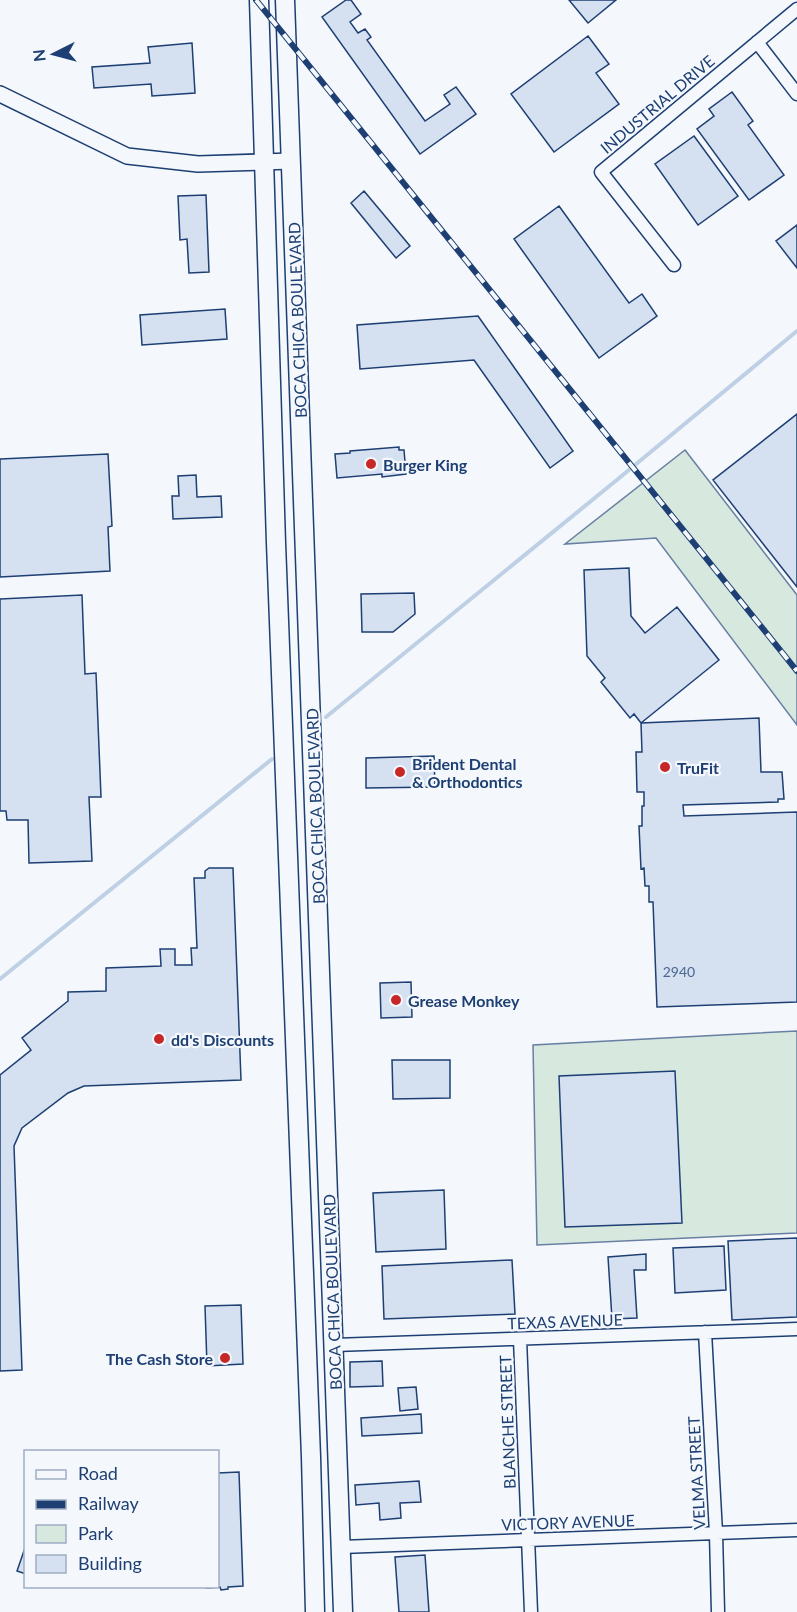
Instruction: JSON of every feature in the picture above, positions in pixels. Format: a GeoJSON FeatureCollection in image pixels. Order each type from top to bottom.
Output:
{"type":"FeatureCollection","features":[{"type":"Feature","properties":{"kind":"main road","name":"BOCA CHICA BOULEVARD"},"geometry":{"type":"LineString","coordinates":[[259,0],[276,543],[315,1612]]}},
{"type":"Feature","properties":{"kind":"main road","name":"BOCA CHICA BOULEVARD"},"geometry":{"type":"LineString","coordinates":[[285,0],[343,1612]]}},
{"type":"Feature","properties":{"kind":"street","name":"INDUSTRIAL DRIVE"},"geometry":{"type":"LineString","coordinates":[[674,265],[601,172],[797,9]]}},
{"type":"Feature","properties":{"kind":"street"},"geometry":{"type":"LineString","coordinates":[[757,42],[797,94]]}},
{"type":"Feature","properties":{"kind":"street"},"geometry":{"type":"LineString","coordinates":[[0,94],[127,156],[198,164],[291,161]]}},
{"type":"Feature","properties":{"kind":"street","name":"TEXAS AVENUE"},"geometry":{"type":"LineString","coordinates":[[334,1345],[797,1329]]}},
{"type":"Feature","properties":{"kind":"street","name":"VELMA STREET"},"geometry":{"type":"LineString","coordinates":[[705,1332],[718,1612]]}},
{"type":"Feature","properties":{"kind":"street","name":"BLANCHE STREET"},"geometry":{"type":"LineString","coordinates":[[520,1339],[531,1612]]}},
{"type":"Feature","properties":{"kind":"street","name":"VICTORY AVENUE"},"geometry":{"type":"LineString","coordinates":[[340,1547],[797,1530]]}},
{"type":"Feature","properties":{"kind":"green space"},"geometry":{"type":"Polygon","coordinates":[[[685,450],[797,595],[797,725],[656,538],[565,544],[685,450]]]}},
{"type":"Feature","properties":{"kind":"green space"},"geometry":{"type":"Polygon","coordinates":[[[797,1031],[797,1233],[537,1245],[533,1045],[797,1031]]]}},
{"type":"Feature","properties":{"kind":"building"},"geometry":{"type":"Polygon","coordinates":[[[346,0],[351,0],[361,14],[350,22],[358,33],[365,29],[371,37],[367,40],[425,121],[450,104],[444,95],[456,87],[476,114],[420,154],[322,17],[346,0]]]}},
{"type":"Feature","properties":{"kind":"building"},"geometry":{"type":"Polygon","coordinates":[[[569,0],[616,0],[588,23],[569,0]]]}},
{"type":"Feature","properties":{"kind":"building"},"geometry":{"type":"Polygon","coordinates":[[[588,36],[609,64],[596,73],[619,104],[554,152],[511,94],[588,36]]]}},
{"type":"Feature","properties":{"kind":"building"},"geometry":{"type":"Polygon","coordinates":[[[192,43],[195,93],[152,96],[151,84],[94,88],[92,67],[150,63],[148,47],[192,43]]]}},
{"type":"Feature","properties":{"kind":"building"},"geometry":{"type":"Polygon","coordinates":[[[732,92],[753,121],[748,125],[784,175],[749,200],[697,129],[714,116],[709,109],[732,92]]]}},
{"type":"Feature","properties":{"kind":"building"},"geometry":{"type":"Polygon","coordinates":[[[694,136],[738,196],[698,225],[655,164],[694,136]]]}},
{"type":"Feature","properties":{"kind":"building"},"geometry":{"type":"Polygon","coordinates":[[[364,191],[410,246],[396,258],[351,203],[364,191]]]}},
{"type":"Feature","properties":{"kind":"building"},"geometry":{"type":"Polygon","coordinates":[[[206,195],[209,272],[189,273],[187,239],[180,240],[178,196],[206,195]]]}},
{"type":"Feature","properties":{"kind":"building"},"geometry":{"type":"Polygon","coordinates":[[[559,206],[629,303],[642,294],[657,316],[599,358],[514,239],[559,206]]]}},
{"type":"Feature","properties":{"kind":"building"},"geometry":{"type":"Polygon","coordinates":[[[797,225],[797,268],[776,241],[797,225]]]}},
{"type":"Feature","properties":{"kind":"building"},"geometry":{"type":"Polygon","coordinates":[[[225,309],[227,339],[142,345],[140,315],[225,309]]]}},
{"type":"Feature","properties":{"kind":"building"},"geometry":{"type":"Polygon","coordinates":[[[478,316],[573,451],[550,468],[474,360],[360,369],[357,325],[478,316]]]}},
{"type":"Feature","properties":{"kind":"building"},"geometry":{"type":"Polygon","coordinates":[[[797,414],[797,587],[713,480],[797,414]]]}},
{"type":"Feature","properties":{"kind":"building","name":"Burger King"},"geometry":{"type":"Polygon","coordinates":[[[399,447],[399,450],[404,450],[406,474],[337,478],[335,454],[399,447]]]}},
{"type":"Feature","properties":{"kind":"building"},"geometry":{"type":"Polygon","coordinates":[[[108,454],[112,526],[108,527],[110,571],[0,577],[0,459],[108,454]]]}},
{"type":"Feature","properties":{"kind":"building"},"geometry":{"type":"Polygon","coordinates":[[[196,475],[197,497],[221,496],[222,517],[173,519],[172,496],[179,496],[178,476],[196,475]]]}},
{"type":"Feature","properties":{"kind":"building"},"geometry":{"type":"Polygon","coordinates":[[[629,568],[631,616],[645,633],[677,607],[719,660],[641,723],[634,714],[630,718],[601,682],[605,678],[587,656],[584,570],[629,568]]]}},
{"type":"Feature","properties":{"kind":"building"},"geometry":{"type":"Polygon","coordinates":[[[414,593],[415,614],[393,632],[362,632],[361,594],[414,593]]]}},
{"type":"Feature","properties":{"kind":"building"},"geometry":{"type":"Polygon","coordinates":[[[82,595],[85,674],[96,673],[101,797],[89,797],[92,861],[29,863],[28,820],[7,820],[6,811],[0,811],[0,599],[82,595]]]}},
{"type":"Feature","properties":{"kind":"building"},"geometry":{"type":"Polygon","coordinates":[[[759,718],[761,772],[782,772],[784,799],[778,799],[778,802],[683,805],[684,816],[797,812],[797,1002],[657,1007],[653,902],[649,902],[649,886],[645,886],[644,868],[641,869],[639,826],[642,826],[644,792],[637,792],[636,752],[642,752],[641,723],[759,718]]]}},
{"type":"Feature","properties":{"kind":"building","name":"Brident Dental & Orthodontics"},"geometry":{"type":"Polygon","coordinates":[[[434,756],[435,787],[366,788],[366,758],[434,756]]]}},
{"type":"Feature","properties":{"kind":"building"},"geometry":{"type":"Polygon","coordinates":[[[209,868],[233,868],[241,1080],[84,1086],[68,1093],[22,1128],[14,1146],[22,1370],[0,1371],[0,1075],[31,1050],[22,1038],[68,1001],[68,992],[106,991],[106,968],[161,966],[160,949],[175,949],[175,965],[192,965],[191,948],[197,948],[194,878],[205,878],[205,871],[209,868]]]}},
{"type":"Feature","properties":{"kind":"building","name":"Grease Monkey"},"geometry":{"type":"Polygon","coordinates":[[[411,982],[412,1017],[381,1018],[380,983],[411,982]]]}},
{"type":"Feature","properties":{"kind":"building"},"geometry":{"type":"Polygon","coordinates":[[[392,1060],[450,1060],[450,1098],[393,1099],[392,1060]]]}},
{"type":"Feature","properties":{"kind":"building"},"geometry":{"type":"Polygon","coordinates":[[[675,1071],[682,1223],[565,1227],[559,1076],[675,1071]]]}},
{"type":"Feature","properties":{"kind":"building"},"geometry":{"type":"Polygon","coordinates":[[[444,1190],[446,1249],[376,1252],[373,1193],[444,1190]]]}},
{"type":"Feature","properties":{"kind":"building"},"geometry":{"type":"Polygon","coordinates":[[[797,1238],[797,1317],[732,1320],[728,1241],[797,1238]]]}},
{"type":"Feature","properties":{"kind":"building"},"geometry":{"type":"Polygon","coordinates":[[[724,1246],[726,1290],[675,1293],[673,1248],[724,1246]]]}},
{"type":"Feature","properties":{"kind":"building"},"geometry":{"type":"Polygon","coordinates":[[[646,1254],[646,1270],[634,1270],[637,1318],[612,1319],[608,1257],[646,1254]]]}},
{"type":"Feature","properties":{"kind":"building"},"geometry":{"type":"Polygon","coordinates":[[[512,1260],[515,1314],[384,1319],[382,1266],[512,1260]]]}},
{"type":"Feature","properties":{"kind":"building"},"geometry":{"type":"Polygon","coordinates":[[[241,1305],[243,1364],[207,1366],[205,1306],[241,1305]]]}},
{"type":"Feature","properties":{"kind":"building"},"geometry":{"type":"Polygon","coordinates":[[[382,1361],[383,1386],[350,1387],[350,1362],[382,1361]]]}},
{"type":"Feature","properties":{"kind":"building"},"geometry":{"type":"Polygon","coordinates":[[[416,1387],[418,1409],[400,1411],[398,1388],[416,1387]]]}},
{"type":"Feature","properties":{"kind":"building"},"geometry":{"type":"Polygon","coordinates":[[[421,1414],[422,1433],[362,1436],[361,1418],[421,1414]]]}},
{"type":"Feature","properties":{"kind":"building"},"geometry":{"type":"Polygon","coordinates":[[[239,1472],[243,1586],[221,1590],[219,1587],[219,1473],[239,1472]]]}},
{"type":"Feature","properties":{"kind":"building"},"geometry":{"type":"Polygon","coordinates":[[[419,1481],[421,1502],[400,1503],[401,1518],[380,1520],[379,1503],[356,1505],[355,1485],[419,1481]]]}},
{"type":"Feature","properties":{"kind":"building"},"geometry":{"type":"Polygon","coordinates":[[[24,1551],[24,1573],[17,1571],[24,1551]]]}},
{"type":"Feature","properties":{"kind":"building"},"geometry":{"type":"Polygon","coordinates":[[[425,1555],[429,1612],[399,1612],[395,1557],[425,1555]]]}},
{"type":"Feature","properties":{"kind":"waterway"},"geometry":{"type":"LineString","coordinates":[[326,717],[797,331]]}},
{"type":"Feature","properties":{"kind":"waterway"},"geometry":{"type":"LineString","coordinates":[[0,979],[272,759]]}},
{"type":"Feature","properties":{"kind":"railway"},"geometry":{"type":"LineString","coordinates":[[256,0],[797,671]]}},
{"type":"Feature","properties":{"kind":"place","name":"Burger King"},"geometry":{"type":"Point","coordinates":[371,464]}},
{"type":"Feature","properties":{"kind":"place","name":"TruFit"},"geometry":{"type":"Point","coordinates":[665,767]}},
{"type":"Feature","properties":{"kind":"place","name":"Brident Dental & Orthodontics"},"geometry":{"type":"Point","coordinates":[400,772]}},
{"type":"Feature","properties":{"kind":"place","name":"Grease Monkey"},"geometry":{"type":"Point","coordinates":[396,1000]}},
{"type":"Feature","properties":{"kind":"place","name":"dd's Discounts"},"geometry":{"type":"Point","coordinates":[159,1039]}},
{"type":"Feature","properties":{"kind":"place","name":"The Cash Store"},"geometry":{"type":"Point","coordinates":[225,1358]}}]}
